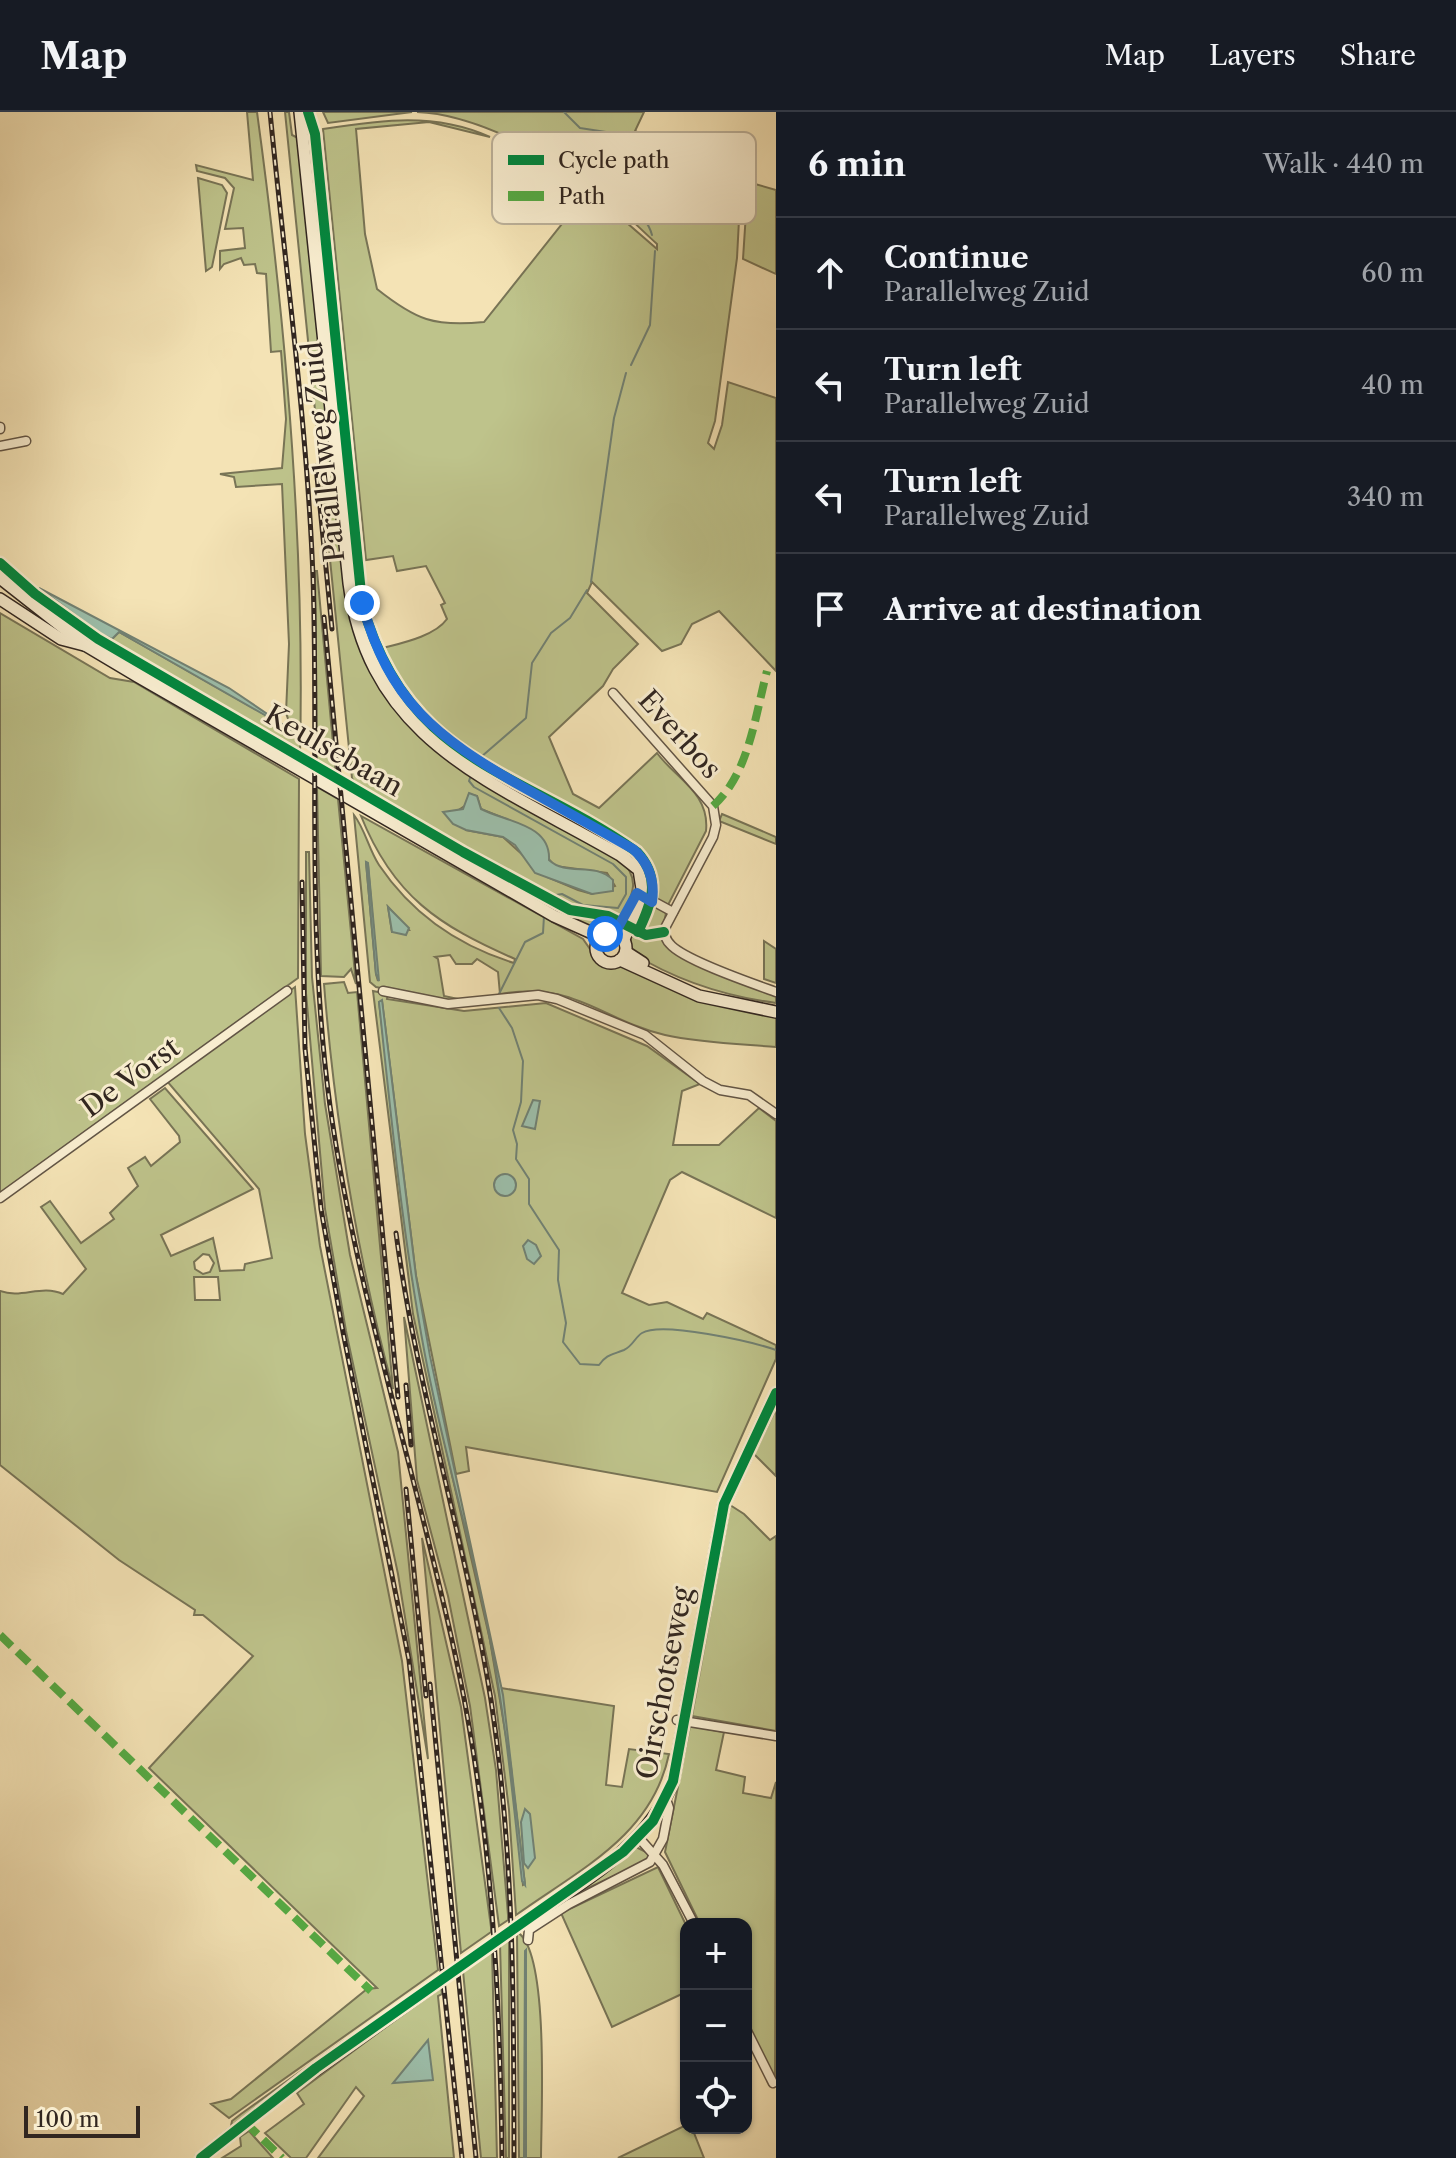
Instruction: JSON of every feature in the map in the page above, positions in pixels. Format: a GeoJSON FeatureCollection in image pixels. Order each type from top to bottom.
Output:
{"type":"FeatureCollection","features":[{"type":"Feature","properties":{"kind":"street","name":"Parallelweg Zuid"},"geometry":{"type":"LineString","coordinates":[[300,112],[355,620],[370,662],[397,706],[434,745],[634,864],[640,894],[619,936]]}},
{"type":"Feature","properties":{"kind":"street"},"geometry":{"type":"LineString","coordinates":[[0,446],[26,441]]}},
{"type":"Feature","properties":{"kind":"street","name":"Keulsebaan"},"geometry":{"type":"LineString","coordinates":[[0,578],[85,645],[549,913],[566,927],[598,940],[597,953],[603,961],[623,956]]}},
{"type":"Feature","properties":{"kind":"street","name":"Keulsebaan"},"geometry":{"type":"LineString","coordinates":[[0,599],[61,639],[85,645]]}},
{"type":"Feature","properties":{"kind":"street","name":"Everbos"},"geometry":{"type":"LineString","coordinates":[[613,693],[713,806],[716,825],[713,837],[673,912]]}},
{"type":"Feature","properties":{"kind":"street"},"geometry":{"type":"LineString","coordinates":[[640,894],[673,912],[664,932],[670,945],[776,992]]}},
{"type":"Feature","properties":{"kind":"street"},"geometry":{"type":"LineString","coordinates":[[598,940],[619,936],[623,956]]}},
{"type":"Feature","properties":{"kind":"street"},"geometry":{"type":"LineString","coordinates":[[623,956],[704,990],[776,1005]]}},
{"type":"Feature","properties":{"kind":"street"},"geometry":{"type":"LineString","coordinates":[[623,956],[699,996],[776,1012]]}},
{"type":"Feature","properties":{"kind":"street","name":"De Vorst"},"geometry":{"type":"LineString","coordinates":[[0,1198],[287,991]]}},
{"type":"Feature","properties":{"kind":"street"},"geometry":{"type":"LineString","coordinates":[[383,991],[448,1004],[538,995],[557,999],[645,1035],[703,1081],[720,1090],[749,1095],[776,1114]]}},
{"type":"Feature","properties":{"kind":"street","name":"Oirschotseweg"},"geometry":{"type":"LineString","coordinates":[[519,1925],[639,1838],[666,1799],[724,1504],[776,1393]]}},
{"type":"Feature","properties":{"kind":"street"},"geometry":{"type":"LineString","coordinates":[[681,1720],[776,1736]]}},
{"type":"Feature","properties":{"kind":"street"},"geometry":{"type":"LineString","coordinates":[[528,1940],[528,1932],[548,1917],[638,1870],[656,1855],[669,1808],[666,1799]]}},
{"type":"Feature","properties":{"kind":"street"},"geometry":{"type":"LineString","coordinates":[[639,1838],[656,1855],[691,1918]]}},
{"type":"Feature","properties":{"kind":"street"},"geometry":{"type":"LineString","coordinates":[[201,2158],[290,2088],[437,1983]]}},
{"type":"Feature","properties":{"kind":"street"},"geometry":{"type":"LineString","coordinates":[[752,2041],[773,2083]]}},
{"type":"Feature","properties":{"kind":"green space"},"geometry":{"type":"Polygon","coordinates":[[[247,112],[257,112],[285,352],[299,594],[300,755],[90,632],[36,593],[38,590],[101,634],[112,639],[119,632],[292,730],[286,713],[289,644],[282,484],[236,487],[234,477],[220,474],[282,468],[286,419],[281,351],[271,352],[266,274],[257,273],[255,264],[244,265],[241,258],[224,264],[220,269],[220,251],[245,248],[243,228],[225,229],[234,188],[225,178],[197,171],[196,165],[253,180],[247,112]]]}},
{"type":"Feature","properties":{"kind":"green space"},"geometry":{"type":"Polygon","coordinates":[[[285,112],[289,112],[292,135],[298,138],[347,604],[363,654],[386,695],[416,730],[451,760],[490,786],[619,857],[633,879],[629,901],[620,918],[561,904],[356,787],[352,778],[285,112]],[[469,794],[466,805],[457,811],[466,830],[503,837],[547,877],[578,890],[592,894],[615,886],[607,873],[555,866],[516,823],[481,809],[477,796],[469,794]]]}},
{"type":"Feature","properties":{"kind":"green space"},"geometry":{"type":"Polygon","coordinates":[[[323,112],[412,112],[328,123],[323,112]]]}},
{"type":"Feature","properties":{"kind":"green space"},"geometry":{"type":"Polygon","coordinates":[[[417,112],[644,112],[637,132],[496,132],[439,114],[417,112]]]}},
{"type":"Feature","properties":{"kind":"green space"},"geometry":{"type":"Polygon","coordinates":[[[408,120],[428,121],[449,124],[490,137],[429,122],[356,129],[365,234],[377,289],[403,308],[426,319],[452,323],[484,322],[562,224],[628,224],[657,249],[657,244],[635,224],[739,224],[715,421],[708,443],[714,449],[722,425],[728,382],[776,398],[776,671],[719,611],[692,624],[681,644],[662,651],[592,582],[587,593],[638,644],[613,669],[603,686],[549,737],[573,794],[599,808],[657,753],[697,796],[703,806],[706,831],[667,907],[655,901],[655,873],[640,849],[607,826],[495,765],[460,742],[428,716],[402,685],[383,648],[435,630],[447,619],[441,605],[445,603],[426,566],[397,571],[393,556],[366,560],[323,129],[408,120]]]}},
{"type":"Feature","properties":{"kind":"green space"},"geometry":{"type":"Polygon","coordinates":[[[198,178],[222,185],[227,193],[212,267],[206,271],[198,178]]]}},
{"type":"Feature","properties":{"kind":"green space"},"geometry":{"type":"Polygon","coordinates":[[[756,184],[776,190],[776,274],[743,259],[745,224],[756,224],[756,184]]]}},
{"type":"Feature","properties":{"kind":"green space"},"geometry":{"type":"Polygon","coordinates":[[[317,571],[336,776],[317,765],[317,571]]]}},
{"type":"Feature","properties":{"kind":"green space"},"geometry":{"type":"Polygon","coordinates":[[[0,613],[110,678],[134,682],[299,779],[298,978],[0,1193],[0,613]]]}},
{"type":"Feature","properties":{"kind":"green space"},"geometry":{"type":"Polygon","coordinates":[[[317,787],[338,799],[356,984],[351,969],[344,977],[321,976],[317,787]]]}},
{"type":"Feature","properties":{"kind":"green space"},"geometry":{"type":"Polygon","coordinates":[[[722,814],[776,837],[776,844],[719,821],[722,814]]]}},
{"type":"Feature","properties":{"kind":"green space"},"geometry":{"type":"Polygon","coordinates":[[[354,815],[376,859],[406,899],[438,926],[474,947],[514,963],[515,959],[441,920],[404,888],[374,844],[361,816],[583,939],[601,965],[621,965],[665,983],[776,1015],[776,1047],[706,1042],[665,1035],[568,997],[548,993],[526,991],[500,994],[498,972],[477,959],[472,964],[456,964],[450,955],[435,957],[438,959],[444,996],[458,999],[456,1003],[376,987],[370,982],[354,815]],[[366,862],[376,974],[378,981],[368,865],[366,862]],[[388,907],[392,932],[409,930],[388,907]]]}},
{"type":"Feature","properties":{"kind":"green space"},"geometry":{"type":"Polygon","coordinates":[[[306,852],[309,852],[312,977],[325,1104],[350,1255],[398,1452],[428,1759],[398,1574],[346,1331],[325,1209],[306,993],[306,852]]]}},
{"type":"Feature","properties":{"kind":"green space"},"geometry":{"type":"Polygon","coordinates":[[[550,905],[617,923],[601,930],[592,929],[550,905]]]}},
{"type":"Feature","properties":{"kind":"green space"},"geometry":{"type":"Polygon","coordinates":[[[654,906],[666,913],[663,928],[642,929],[654,906]]]}},
{"type":"Feature","properties":{"kind":"green space"},"geometry":{"type":"Polygon","coordinates":[[[629,929],[648,938],[663,935],[668,947],[776,994],[776,1003],[719,991],[666,972],[632,953],[629,929]]]}},
{"type":"Feature","properties":{"kind":"green space"},"geometry":{"type":"Polygon","coordinates":[[[764,941],[776,949],[776,983],[764,979],[764,941]]]}},
{"type":"Feature","properties":{"kind":"green space"},"geometry":{"type":"Polygon","coordinates":[[[344,982],[348,993],[357,992],[393,1389],[359,1240],[334,1087],[324,984],[344,982]]]}},
{"type":"Feature","properties":{"kind":"green space"},"geometry":{"type":"Polygon","coordinates":[[[295,987],[305,1134],[320,1246],[402,1661],[438,1970],[229,2118],[211,2104],[231,2099],[367,1989],[377,1988],[149,1768],[253,1656],[203,1615],[194,1615],[195,1610],[119,1560],[0,1465],[0,1291],[47,1290],[63,1294],[86,1269],[41,1207],[50,1201],[81,1243],[114,1219],[110,1213],[138,1186],[128,1168],[145,1157],[151,1166],[180,1142],[179,1136],[150,1099],[165,1088],[253,1189],[161,1235],[171,1256],[213,1238],[220,1271],[244,1270],[245,1264],[272,1258],[259,1189],[166,1080],[295,987]],[[203,1254],[194,1262],[195,1269],[203,1274],[210,1272],[214,1263],[209,1255],[203,1254]],[[194,1277],[195,1300],[220,1300],[218,1277],[194,1277]]]}},
{"type":"Feature","properties":{"kind":"green space"},"geometry":{"type":"Polygon","coordinates":[[[373,991],[388,994],[387,999],[464,1011],[546,1003],[647,1046],[700,1084],[682,1091],[673,1145],[719,1145],[759,1108],[776,1121],[776,1218],[682,1172],[670,1180],[622,1293],[649,1305],[667,1302],[703,1319],[707,1313],[776,1345],[776,1359],[717,1492],[466,1447],[469,1471],[456,1474],[416,1276],[382,1001],[379,1002],[412,1276],[435,1401],[490,1640],[510,1759],[501,1688],[614,1706],[606,1785],[622,1787],[629,1749],[669,1754],[660,1783],[630,1829],[588,1865],[516,1915],[509,1810],[495,1696],[413,1314],[373,991]],[[513,1783],[523,1885],[525,1884],[513,1783]]]}},
{"type":"Feature","properties":{"kind":"green space"},"geometry":{"type":"Polygon","coordinates":[[[404,1317],[485,1698],[496,1770],[508,1915],[508,1920],[499,1926],[470,1706],[448,1596],[417,1480],[404,1317]]]}},
{"type":"Feature","properties":{"kind":"green space"},"geometry":{"type":"Polygon","coordinates":[[[776,1409],[776,1476],[754,1454],[776,1409]]]}},
{"type":"Feature","properties":{"kind":"green space"},"geometry":{"type":"Polygon","coordinates":[[[730,1505],[744,1514],[770,1540],[776,1536],[776,1731],[692,1716],[730,1505]]]}},
{"type":"Feature","properties":{"kind":"green space"},"geometry":{"type":"Polygon","coordinates":[[[422,1538],[461,1707],[491,1927],[491,1932],[461,1953],[422,1538]]]}},
{"type":"Feature","properties":{"kind":"green space"},"geometry":{"type":"Polygon","coordinates":[[[690,1726],[724,1732],[716,1770],[745,1777],[743,1793],[771,1798],[776,1782],[775,2083],[752,2034],[752,1918],[697,1918],[665,1852],[690,1726]]]}},
{"type":"Feature","properties":{"kind":"green space"},"geometry":{"type":"Polygon","coordinates":[[[636,1847],[648,1853],[648,1860],[569,1897],[636,1847]]]}},
{"type":"Feature","properties":{"kind":"green space"},"geometry":{"type":"Polygon","coordinates":[[[658,1867],[683,1918],[680,1918],[680,1995],[612,2027],[561,1913],[658,1867]]]}},
{"type":"Feature","properties":{"kind":"green space"},"geometry":{"type":"Polygon","coordinates":[[[517,1932],[528,1945],[539,2000],[541,2158],[519,2158],[517,1932]]]}},
{"type":"Feature","properties":{"kind":"green space"},"geometry":{"type":"Polygon","coordinates":[[[509,1938],[509,2158],[506,2158],[500,1944],[509,1938]]]}},
{"type":"Feature","properties":{"kind":"green space"},"geometry":{"type":"Polygon","coordinates":[[[492,1950],[497,2158],[481,2158],[463,1971],[492,1950]]]}},
{"type":"Feature","properties":{"kind":"green space"},"geometry":{"type":"Polygon","coordinates":[[[441,1986],[442,1994],[438,1996],[454,2158],[318,2158],[364,2096],[356,2087],[306,2158],[291,2158],[265,2133],[304,2104],[297,2093],[441,1986]]]}},
{"type":"Feature","properties":{"kind":"green space"},"geometry":{"type":"Polygon","coordinates":[[[343,2041],[344,2044],[231,2126],[232,2121],[241,2114],[343,2041]]]}},
{"type":"Feature","properties":{"kind":"green space"},"geometry":{"type":"Polygon","coordinates":[[[680,2128],[680,2134],[694,2134],[704,2158],[618,2158],[680,2128]]]}},
{"type":"Feature","properties":{"kind":"green space"},"geometry":{"type":"Polygon","coordinates":[[[249,2131],[273,2158],[222,2158],[241,2146],[240,2137],[249,2131]]]}},
{"type":"Feature","properties":{"kind":"shaded area"},"geometry":{"type":"Polygon","coordinates":[[[39,588],[229,688],[291,730],[119,632],[112,639],[101,634],[39,588]]]}},
{"type":"Feature","properties":{"kind":"shaded area"},"geometry":{"type":"Polygon","coordinates":[[[469,793],[477,796],[481,809],[535,831],[548,848],[549,860],[556,865],[606,874],[613,880],[613,891],[592,894],[535,873],[515,845],[503,837],[466,830],[453,824],[443,812],[463,809],[469,793]]]}},
{"type":"Feature","properties":{"kind":"shaded area"},"geometry":{"type":"Polygon","coordinates":[[[368,863],[379,981],[376,974],[368,863]]]}},
{"type":"Feature","properties":{"kind":"shaded area"},"geometry":{"type":"Polygon","coordinates":[[[388,907],[409,928],[406,935],[392,932],[388,907]]]}},
{"type":"Feature","properties":{"kind":"shaded area"},"geometry":{"type":"Polygon","coordinates":[[[382,1000],[416,1276],[430,1356],[503,1695],[525,1885],[522,1881],[496,1670],[432,1391],[417,1311],[393,1134],[379,1002],[382,1000]]]}},
{"type":"Feature","properties":{"kind":"shaded area"},"geometry":{"type":"Polygon","coordinates":[[[533,1100],[540,1101],[535,1129],[522,1126],[533,1100]]]}},
{"type":"Feature","properties":{"kind":"shaded area"},"geometry":{"type":"Polygon","coordinates":[[[505,1174],[513,1177],[516,1185],[513,1193],[505,1196],[497,1193],[494,1185],[497,1177],[505,1174]]]}},
{"type":"Feature","properties":{"kind":"shaded area"},"geometry":{"type":"Polygon","coordinates":[[[528,1240],[536,1245],[541,1256],[534,1264],[527,1259],[523,1246],[528,1240]]]}},
{"type":"Feature","properties":{"kind":"shaded area"},"geometry":{"type":"Polygon","coordinates":[[[525,1809],[530,1814],[535,1858],[528,1868],[524,1863],[521,1822],[525,1809]]]}},
{"type":"Feature","properties":{"kind":"shaded area"},"geometry":{"type":"Polygon","coordinates":[[[525,1951],[526,2158],[524,2158],[525,1951]]]}},
{"type":"Feature","properties":{"kind":"shaded area"},"geometry":{"type":"Polygon","coordinates":[[[428,2040],[433,2080],[393,2083],[428,2040]]]}},
{"type":"Feature","properties":{"kind":"waterway"},"geometry":{"type":"LineString","coordinates":[[564,112],[580,128],[606,132]]}},
{"type":"Feature","properties":{"kind":"waterway"},"geometry":{"type":"LineString","coordinates":[[647,224],[652,235]]}},
{"type":"Feature","properties":{"kind":"waterway"},"geometry":{"type":"LineString","coordinates":[[631,365],[650,325],[655,251]]}},
{"type":"Feature","properties":{"kind":"waterway"},"geometry":{"type":"LineString","coordinates":[[591,582],[614,418],[626,373]]}},
{"type":"Feature","properties":{"kind":"waterway"},"geometry":{"type":"LineString","coordinates":[[476,766],[481,757],[526,718],[532,663],[551,633],[570,618],[587,590]]}},
{"type":"Feature","properties":{"kind":"waterway"},"geometry":{"type":"LineString","coordinates":[[471,775],[469,781],[474,787],[613,864],[626,877],[626,894],[618,908],[583,905],[562,894],[556,895],[549,907]]}},
{"type":"Feature","properties":{"kind":"waterway"},"geometry":{"type":"LineString","coordinates":[[499,994],[525,942],[543,933],[544,916]]}},
{"type":"Feature","properties":{"kind":"waterway"},"geometry":{"type":"LineString","coordinates":[[499,1008],[512,1028],[523,1061],[521,1102],[513,1130],[517,1144],[516,1159],[529,1179],[529,1204],[559,1250],[558,1280],[566,1323],[563,1342],[580,1364],[599,1365],[607,1357],[627,1348],[642,1333],[653,1330],[708,1334],[776,1350]]}},
{"type":"Feature","properties":{"kind":"tunnel"},"geometry":{"type":"LineString","coordinates":[[437,1983],[519,1925]]}},
{"type":"Feature","properties":{"kind":"railway"},"geometry":{"type":"LineString","coordinates":[[270,112],[301,402],[310,519],[318,974],[330,1106],[356,1249],[443,1602],[470,1733],[492,1914],[502,2158]]}},
{"type":"Feature","properties":{"kind":"railway"},"geometry":{"type":"LineString","coordinates":[[316,466],[332,629]]}},
{"type":"Feature","properties":{"kind":"railway"},"geometry":{"type":"LineString","coordinates":[[324,617],[398,1397]]}},
{"type":"Feature","properties":{"kind":"railway"},"geometry":{"type":"LineString","coordinates":[[302,882],[305,1048],[321,1209],[409,1660],[462,2158]]}},
{"type":"Feature","properties":{"kind":"railway"},"geometry":{"type":"LineString","coordinates":[[396,1233],[416,1351],[481,1641],[499,1757],[511,1929],[514,2158]]}},
{"type":"Feature","properties":{"kind":"railway"},"geometry":{"type":"LineString","coordinates":[[406,1385],[411,1445]]}},
{"type":"Feature","properties":{"kind":"railway"},"geometry":{"type":"LineString","coordinates":[[406,1489],[426,1696]]}},
{"type":"Feature","properties":{"kind":"railway"},"geometry":{"type":"LineString","coordinates":[[430,1684],[476,2158]]}},
{"type":"Feature","properties":{"kind":"marked path"},"geometry":{"type":"LineString","coordinates":[[713,806],[725,793],[743,761],[767,671]]}},
{"type":"Feature","properties":{"kind":"marked path"},"geometry":{"type":"LineString","coordinates":[[0,1635],[371,1991]]}},
{"type":"Feature","properties":{"kind":"marked path"},"geometry":{"type":"LineString","coordinates":[[246,2123],[282,2158]]}},
{"type":"Feature","properties":{"kind":"cycle path"},"geometry":{"type":"LineString","coordinates":[[308,112],[315,134],[362,603],[382,657],[407,698],[437,731],[472,757],[637,852],[645,862],[652,882],[650,902],[638,932]]}},
{"type":"Feature","properties":{"kind":"cycle path"},"geometry":{"type":"LineString","coordinates":[[0,563],[35,594],[98,639],[463,852],[570,910],[608,916],[646,935],[664,932]]}},
{"type":"Feature","properties":{"kind":"cycle path"},"geometry":{"type":"LineString","coordinates":[[201,2158],[316,2068],[623,1852],[653,1821],[673,1781],[724,1504],[776,1393]]}},
{"type":"Feature","properties":{"kind":"route"},"geometry":{"type":"LineString","coordinates":[[362,603],[371,637],[387,672],[403,697],[427,724],[474,759],[633,849],[645,861],[652,880],[652,902],[637,893],[615,933],[605,934]]}}]}
